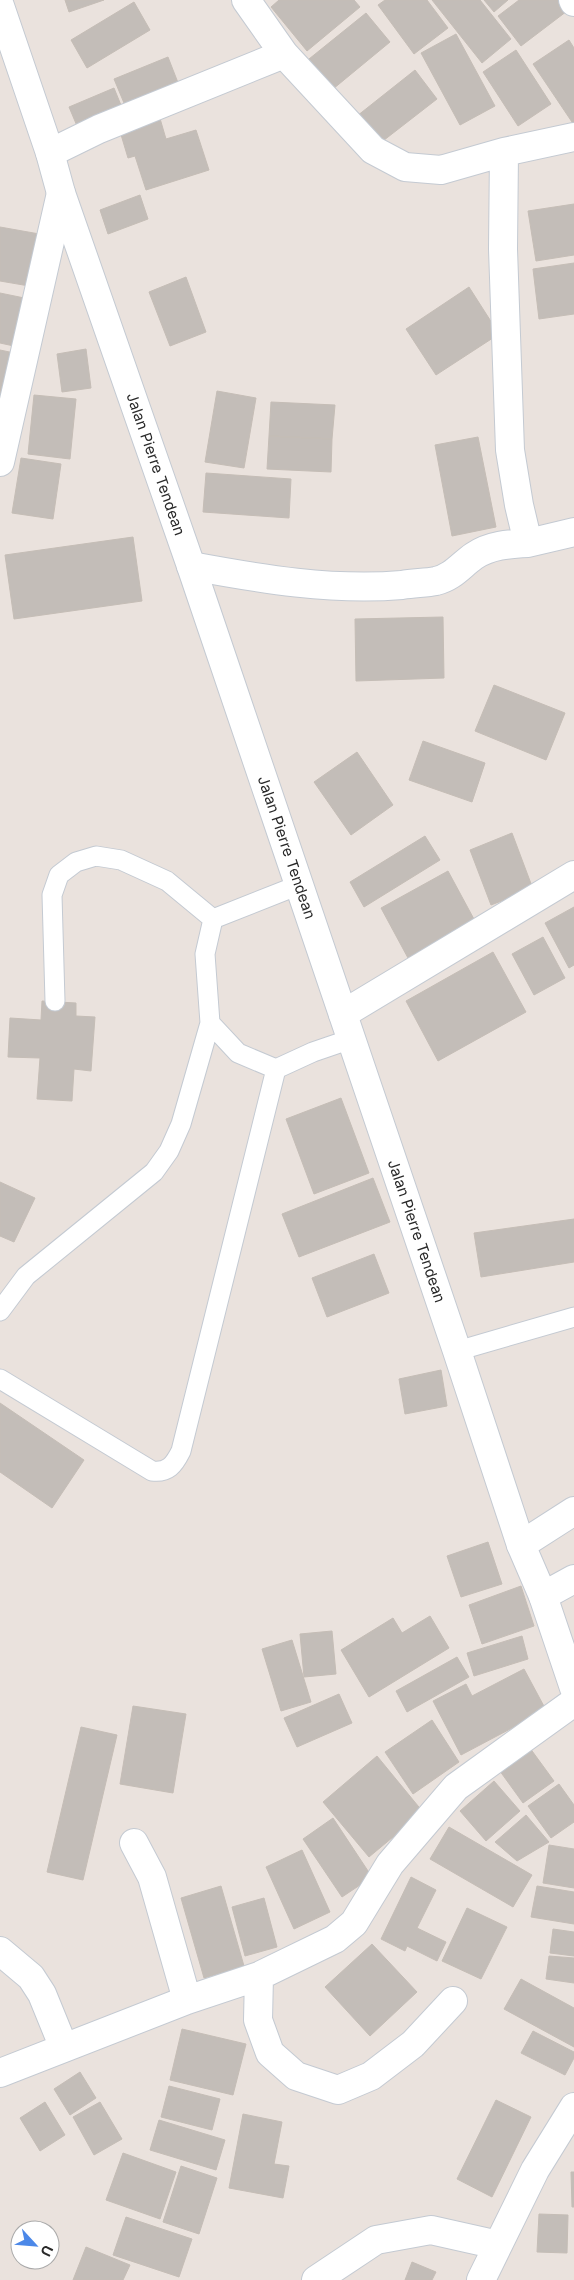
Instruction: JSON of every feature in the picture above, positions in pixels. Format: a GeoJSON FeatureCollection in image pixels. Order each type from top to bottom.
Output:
{"type":"FeatureCollection","features":[{"type":"Feature","properties":{"kind":"street"},"geometry":{"type":"LineString","coordinates":[[246,0],[284,54],[373,150],[405,167],[441,170],[504,152],[574,136]]}},
{"type":"Feature","properties":{"kind":"street","name":"Jalan Pierre Tendean"},"geometry":{"type":"LineString","coordinates":[[0,6],[50,153],[61,193],[191,566],[457,1351],[520,1545],[543,1596],[574,1688]]}},
{"type":"Feature","properties":{"kind":"street"},"geometry":{"type":"LineString","coordinates":[[50,153],[99,129],[284,54]]}},
{"type":"Feature","properties":{"kind":"street"},"geometry":{"type":"LineString","coordinates":[[504,152],[503,249],[510,450],[519,505],[528,543]]}},
{"type":"Feature","properties":{"kind":"street"},"geometry":{"type":"LineString","coordinates":[[0,462],[61,193]]}},
{"type":"Feature","properties":{"kind":"street"},"geometry":{"type":"LineString","coordinates":[[191,566],[265,580],[380,587],[437,581],[456,573],[472,557],[487,548],[506,544],[528,543],[574,532]]}},
{"type":"Feature","properties":{"kind":"street"},"geometry":{"type":"LineString","coordinates":[[347,1026],[574,875]]}},
{"type":"Feature","properties":{"kind":"street"},"geometry":{"type":"LineString","coordinates":[[520,1545],[574,1511]]}},
{"type":"Feature","properties":{"kind":"street"},"geometry":{"type":"LineString","coordinates":[[543,1596],[574,1579]]}},
{"type":"Feature","properties":{"kind":"street"},"geometry":{"type":"LineString","coordinates":[[0,2072],[187,2000],[259,1976],[335,1940],[354,1923],[390,1864],[456,1786],[574,1702]]}},
{"type":"Feature","properties":{"kind":"street"},"geometry":{"type":"LineString","coordinates":[[134,1842],[152,1877],[187,2000]]}},
{"type":"Feature","properties":{"kind":"street"},"geometry":{"type":"LineString","coordinates":[[0,1951],[31,1977],[42,1994],[64,2048]]}},
{"type":"Feature","properties":{"kind":"street"},"geometry":{"type":"LineString","coordinates":[[259,1976],[258,2020],[270,2053],[296,2076],[338,2090],[371,2076],[414,2044],[453,2000]]}},
{"type":"Feature","properties":{"kind":"street"},"geometry":{"type":"LineString","coordinates":[[482,2280],[535,2170],[574,2108]]}},
{"type":"Feature","properties":{"kind":"street"},"geometry":{"type":"LineString","coordinates":[[316,2280],[376,2240],[431,2230],[498,2245]]}},
{"type":"Feature","properties":{"kind":"lane"},"geometry":{"type":"LineString","coordinates":[[55,1001],[52,895],[59,875],[76,862],[96,856],[121,860],[167,881],[213,918]]}},
{"type":"Feature","properties":{"kind":"lane"},"geometry":{"type":"LineString","coordinates":[[213,918],[299,885]]}},
{"type":"Feature","properties":{"kind":"lane"},"geometry":{"type":"LineString","coordinates":[[0,1311],[26,1276],[154,1172],[169,1151],[181,1124],[210,1023],[205,954],[213,918]]}},
{"type":"Feature","properties":{"kind":"lane"},"geometry":{"type":"LineString","coordinates":[[210,1023],[238,1053],[276,1069],[313,1052],[347,1026]]}},
{"type":"Feature","properties":{"kind":"lane"},"geometry":{"type":"LineString","coordinates":[[0,1379],[152,1471],[160,1472],[174,1466],[182,1451],[276,1069]]}},
{"type":"Feature","properties":{"kind":"lane"},"geometry":{"type":"LineString","coordinates":[[457,1351],[574,1317]]}},
{"type":"Feature","properties":{"kind":"building"},"geometry":{"type":"Polygon","coordinates":[[[65,0],[104,0],[69,12],[65,0]]]}},
{"type":"Feature","properties":{"kind":"building"},"geometry":{"type":"Polygon","coordinates":[[[279,0],[354,0],[360,7],[307,51],[271,7],[279,0]]]}},
{"type":"Feature","properties":{"kind":"building"},"geometry":{"type":"Polygon","coordinates":[[[385,0],[427,0],[448,28],[414,54],[378,5],[385,0]]]}},
{"type":"Feature","properties":{"kind":"building"},"geometry":{"type":"Polygon","coordinates":[[[432,0],[480,0],[511,39],[482,63],[432,0]]]}},
{"type":"Feature","properties":{"kind":"building"},"geometry":{"type":"Polygon","coordinates":[[[484,0],[508,0],[494,12],[484,0]]]}},
{"type":"Feature","properties":{"kind":"building"},"geometry":{"type":"Polygon","coordinates":[[[519,0],[565,0],[571,8],[521,46],[498,16],[519,0]]]}},
{"type":"Feature","properties":{"kind":"building"},"geometry":{"type":"Polygon","coordinates":[[[134,2],[150,30],[87,68],[71,40],[134,2]]]}},
{"type":"Feature","properties":{"kind":"building"},"geometry":{"type":"Polygon","coordinates":[[[366,13],[390,42],[333,89],[309,59],[366,13]]]}},
{"type":"Feature","properties":{"kind":"building"},"geometry":{"type":"Polygon","coordinates":[[[456,34],[495,106],[460,125],[421,53],[456,34]]]}},
{"type":"Feature","properties":{"kind":"building"},"geometry":{"type":"Polygon","coordinates":[[[569,40],[574,48],[574,125],[533,64],[569,40]]]}},
{"type":"Feature","properties":{"kind":"building"},"geometry":{"type":"Polygon","coordinates":[[[516,50],[551,104],[518,126],[483,72],[516,50]]]}},
{"type":"Feature","properties":{"kind":"building"},"geometry":{"type":"Polygon","coordinates":[[[168,57],[182,93],[129,115],[114,79],[168,57]]]}},
{"type":"Feature","properties":{"kind":"building"},"geometry":{"type":"Polygon","coordinates":[[[415,70],[437,99],[379,144],[357,116],[415,70]]]}},
{"type":"Feature","properties":{"kind":"building"},"geometry":{"type":"Polygon","coordinates":[[[114,88],[125,115],[80,133],[69,107],[114,88]]]}},
{"type":"Feature","properties":{"kind":"building"},"geometry":{"type":"Polygon","coordinates":[[[159,115],[166,139],[196,130],[209,170],[146,190],[135,156],[128,158],[119,128],[159,115]]]}},
{"type":"Feature","properties":{"kind":"building"},"geometry":{"type":"Polygon","coordinates":[[[140,195],[148,219],[108,234],[100,210],[140,195]]]}},
{"type":"Feature","properties":{"kind":"building"},"geometry":{"type":"Polygon","coordinates":[[[574,204],[574,255],[536,261],[528,211],[574,204]]]}},
{"type":"Feature","properties":{"kind":"building"},"geometry":{"type":"Polygon","coordinates":[[[0,227],[45,235],[35,287],[0,281],[0,227]]]}},
{"type":"Feature","properties":{"kind":"building"},"geometry":{"type":"Polygon","coordinates":[[[574,263],[574,314],[539,319],[533,269],[574,263]]]}},
{"type":"Feature","properties":{"kind":"building"},"geometry":{"type":"Polygon","coordinates":[[[186,277],[206,332],[170,346],[149,292],[186,277]]]}},
{"type":"Feature","properties":{"kind":"building"},"geometry":{"type":"Polygon","coordinates":[[[469,287],[499,334],[436,375],[406,329],[469,287]]]}},
{"type":"Feature","properties":{"kind":"building"},"geometry":{"type":"Polygon","coordinates":[[[0,293],[34,300],[23,348],[0,343],[0,293]]]}},
{"type":"Feature","properties":{"kind":"building"},"geometry":{"type":"Polygon","coordinates":[[[86,349],[91,388],[62,392],[57,354],[86,349]]]}},
{"type":"Feature","properties":{"kind":"building"},"geometry":{"type":"Polygon","coordinates":[[[0,350],[19,354],[9,398],[0,396],[0,350]]]}},
{"type":"Feature","properties":{"kind":"building"},"geometry":{"type":"Polygon","coordinates":[[[217,391],[256,398],[244,468],[205,462],[217,391]]]}},
{"type":"Feature","properties":{"kind":"building"},"geometry":{"type":"Polygon","coordinates":[[[34,395],[76,399],[70,459],[28,454],[34,395]]]}},
{"type":"Feature","properties":{"kind":"building"},"geometry":{"type":"Polygon","coordinates":[[[271,402],[335,405],[332,439],[269,436],[271,402]]]}},
{"type":"Feature","properties":{"kind":"building"},"geometry":{"type":"Polygon","coordinates":[[[269,436],[332,439],[331,472],[267,469],[269,436]]]}},
{"type":"Feature","properties":{"kind":"building"},"geometry":{"type":"Polygon","coordinates":[[[478,437],[496,527],[452,536],[435,445],[478,437]]]}},
{"type":"Feature","properties":{"kind":"building"},"geometry":{"type":"Polygon","coordinates":[[[21,458],[61,464],[53,519],[12,513],[21,458]]]}},
{"type":"Feature","properties":{"kind":"building"},"geometry":{"type":"Polygon","coordinates":[[[206,473],[291,479],[289,518],[203,512],[206,473]]]}},
{"type":"Feature","properties":{"kind":"building"},"geometry":{"type":"Polygon","coordinates":[[[133,537],[142,601],[14,619],[5,555],[133,537]]]}},
{"type":"Feature","properties":{"kind":"building"},"geometry":{"type":"Polygon","coordinates":[[[443,617],[444,678],[356,681],[355,619],[443,617]]]}},
{"type":"Feature","properties":{"kind":"building"},"geometry":{"type":"Polygon","coordinates":[[[494,685],[565,713],[546,760],[475,731],[494,685]]]}},
{"type":"Feature","properties":{"kind":"building"},"geometry":{"type":"Polygon","coordinates":[[[423,741],[485,763],[472,802],[409,780],[423,741]]]}},
{"type":"Feature","properties":{"kind":"building"},"geometry":{"type":"Polygon","coordinates":[[[357,752],[393,805],[351,835],[314,782],[357,752]]]}},
{"type":"Feature","properties":{"kind":"building"},"geometry":{"type":"Polygon","coordinates":[[[512,833],[533,889],[491,905],[470,850],[512,833]]]}},
{"type":"Feature","properties":{"kind":"building"},"geometry":{"type":"Polygon","coordinates":[[[425,836],[440,860],[364,907],[350,882],[425,836]]]}},
{"type":"Feature","properties":{"kind":"building"},"geometry":{"type":"Polygon","coordinates":[[[448,871],[475,921],[408,958],[381,908],[448,871]]]}},
{"type":"Feature","properties":{"kind":"building"},"geometry":{"type":"Polygon","coordinates":[[[574,907],[574,965],[569,968],[545,923],[574,907]]]}},
{"type":"Feature","properties":{"kind":"building"},"geometry":{"type":"Polygon","coordinates":[[[543,937],[565,978],[534,995],[512,954],[543,937]]]}},
{"type":"Feature","properties":{"kind":"building"},"geometry":{"type":"Polygon","coordinates":[[[493,952],[526,1012],[438,1061],[406,1001],[493,952]]]}},
{"type":"Feature","properties":{"kind":"building"},"geometry":{"type":"Polygon","coordinates":[[[42,1001],[76,1003],[76,1016],[95,1017],[91,1071],[74,1069],[72,1101],[37,1099],[40,1058],[8,1057],[10,1018],[41,1020],[42,1001]]]}},
{"type":"Feature","properties":{"kind":"building"},"geometry":{"type":"Polygon","coordinates":[[[341,1098],[369,1173],[314,1194],[286,1119],[341,1098]]]}},
{"type":"Feature","properties":{"kind":"building"},"geometry":{"type":"Polygon","coordinates":[[[373,1178],[390,1222],[299,1257],[282,1214],[373,1178]]]}},
{"type":"Feature","properties":{"kind":"building"},"geometry":{"type":"Polygon","coordinates":[[[0,1182],[35,1198],[14,1242],[0,1236],[0,1182]]]}},
{"type":"Feature","properties":{"kind":"building"},"geometry":{"type":"Polygon","coordinates":[[[574,1219],[574,1262],[481,1277],[474,1233],[574,1219]]]}},
{"type":"Feature","properties":{"kind":"building"},"geometry":{"type":"Polygon","coordinates":[[[374,1254],[389,1293],[327,1317],[312,1278],[374,1254]]]}},
{"type":"Feature","properties":{"kind":"building"},"geometry":{"type":"Polygon","coordinates":[[[441,1370],[447,1406],[405,1414],[399,1379],[441,1370]]]}},
{"type":"Feature","properties":{"kind":"building"},"geometry":{"type":"Polygon","coordinates":[[[0,1403],[84,1460],[52,1508],[0,1472],[0,1403]]]}},
{"type":"Feature","properties":{"kind":"building"},"geometry":{"type":"Polygon","coordinates":[[[488,1542],[502,1584],[461,1597],[447,1556],[488,1542]]]}},
{"type":"Feature","properties":{"kind":"building"},"geometry":{"type":"Polygon","coordinates":[[[521,1586],[534,1626],[482,1644],[469,1605],[521,1586]]]}},
{"type":"Feature","properties":{"kind":"building"},"geometry":{"type":"Polygon","coordinates":[[[430,1616],[449,1648],[369,1697],[341,1650],[393,1618],[402,1633],[430,1616]]]}},
{"type":"Feature","properties":{"kind":"building"},"geometry":{"type":"Polygon","coordinates":[[[332,1631],[336,1674],[304,1677],[300,1634],[332,1631]]]}},
{"type":"Feature","properties":{"kind":"building"},"geometry":{"type":"Polygon","coordinates":[[[522,1636],[528,1659],[474,1676],[467,1653],[522,1636]]]}},
{"type":"Feature","properties":{"kind":"building"},"geometry":{"type":"Polygon","coordinates":[[[292,1640],[311,1702],[281,1711],[262,1649],[292,1640]]]}},
{"type":"Feature","properties":{"kind":"building"},"geometry":{"type":"Polygon","coordinates":[[[457,1657],[469,1677],[407,1712],[396,1691],[457,1657]]]}},
{"type":"Feature","properties":{"kind":"building"},"geometry":{"type":"Polygon","coordinates":[[[524,1669],[546,1710],[461,1755],[433,1701],[466,1684],[472,1696],[524,1669]]]}},
{"type":"Feature","properties":{"kind":"building"},"geometry":{"type":"Polygon","coordinates":[[[339,1694],[352,1723],[297,1747],[284,1718],[339,1694]]]}},
{"type":"Feature","properties":{"kind":"building"},"geometry":{"type":"Polygon","coordinates":[[[133,1706],[186,1714],[173,1793],[120,1784],[133,1706]]]}},
{"type":"Feature","properties":{"kind":"building"},"geometry":{"type":"Polygon","coordinates":[[[432,1720],[459,1762],[413,1794],[385,1752],[432,1720]]]}},
{"type":"Feature","properties":{"kind":"building"},"geometry":{"type":"Polygon","coordinates":[[[81,1727],[117,1735],[83,1880],[47,1872],[81,1727]]]}},
{"type":"Feature","properties":{"kind":"building"},"geometry":{"type":"Polygon","coordinates":[[[527,1744],[554,1781],[523,1803],[497,1767],[527,1744]]]}},
{"type":"Feature","properties":{"kind":"building"},"geometry":{"type":"Polygon","coordinates":[[[377,1756],[423,1812],[369,1857],[323,1802],[377,1756]]]}},
{"type":"Feature","properties":{"kind":"building"},"geometry":{"type":"Polygon","coordinates":[[[494,1781],[520,1811],[486,1841],[460,1811],[494,1781]]]}},
{"type":"Feature","properties":{"kind":"building"},"geometry":{"type":"Polygon","coordinates":[[[559,1784],[574,1805],[574,1822],[551,1838],[528,1806],[559,1784]]]}},
{"type":"Feature","properties":{"kind":"building"},"geometry":{"type":"Polygon","coordinates":[[[526,1815],[549,1842],[517,1861],[495,1842],[526,1815]]]}},
{"type":"Feature","properties":{"kind":"building"},"geometry":{"type":"Polygon","coordinates":[[[333,1818],[372,1877],[342,1897],[303,1839],[333,1818]]]}},
{"type":"Feature","properties":{"kind":"building"},"geometry":{"type":"Polygon","coordinates":[[[449,1827],[532,1875],[513,1907],[430,1859],[449,1827]]]}},
{"type":"Feature","properties":{"kind":"building"},"geometry":{"type":"Polygon","coordinates":[[[549,1845],[574,1849],[574,1888],[543,1883],[549,1845]]]}},
{"type":"Feature","properties":{"kind":"building"},"geometry":{"type":"Polygon","coordinates":[[[302,1850],[330,1912],[294,1929],[266,1867],[302,1850]]]}},
{"type":"Feature","properties":{"kind":"building"},"geometry":{"type":"Polygon","coordinates":[[[411,1877],[436,1890],[417,1928],[446,1942],[437,1961],[407,1946],[405,1951],[381,1939],[411,1877]]]}},
{"type":"Feature","properties":{"kind":"building"},"geometry":{"type":"Polygon","coordinates":[[[221,1886],[244,1966],[204,1978],[181,1898],[221,1886]]]}},
{"type":"Feature","properties":{"kind":"building"},"geometry":{"type":"Polygon","coordinates":[[[537,1886],[574,1892],[574,1924],[531,1917],[537,1886]]]}},
{"type":"Feature","properties":{"kind":"building"},"geometry":{"type":"Polygon","coordinates":[[[264,1898],[277,1947],[245,1956],[232,1907],[264,1898]]]}},
{"type":"Feature","properties":{"kind":"building"},"geometry":{"type":"Polygon","coordinates":[[[467,1908],[507,1927],[481,1979],[442,1961],[467,1908]]]}},
{"type":"Feature","properties":{"kind":"building"},"geometry":{"type":"Polygon","coordinates":[[[553,1929],[574,1932],[574,1956],[550,1953],[553,1929]]]}},
{"type":"Feature","properties":{"kind":"building"},"geometry":{"type":"Polygon","coordinates":[[[372,1944],[417,1992],[370,2036],[325,1987],[372,1944]]]}},
{"type":"Feature","properties":{"kind":"building"},"geometry":{"type":"Polygon","coordinates":[[[549,1956],[574,1958],[574,1983],[546,1979],[549,1956]]]}},
{"type":"Feature","properties":{"kind":"building"},"geometry":{"type":"Polygon","coordinates":[[[521,1979],[574,2008],[574,2047],[504,2009],[521,1979]]]}},
{"type":"Feature","properties":{"kind":"building"},"geometry":{"type":"Polygon","coordinates":[[[182,2029],[246,2044],[233,2095],[170,2080],[182,2029]]]}},
{"type":"Feature","properties":{"kind":"building"},"geometry":{"type":"Polygon","coordinates":[[[533,2031],[574,2052],[574,2058],[565,2075],[521,2053],[533,2031]]]}},
{"type":"Feature","properties":{"kind":"building"},"geometry":{"type":"Polygon","coordinates":[[[80,2072],[96,2098],[70,2115],[54,2089],[80,2072]]]}},
{"type":"Feature","properties":{"kind":"building"},"geometry":{"type":"Polygon","coordinates":[[[169,2086],[220,2099],[212,2130],[161,2117],[169,2086]]]}},
{"type":"Feature","properties":{"kind":"building"},"geometry":{"type":"Polygon","coordinates":[[[496,2100],[531,2117],[492,2197],[457,2179],[496,2100]]]}},
{"type":"Feature","properties":{"kind":"building"},"geometry":{"type":"Polygon","coordinates":[[[45,2102],[65,2135],[40,2151],[20,2118],[45,2102]]]}},
{"type":"Feature","properties":{"kind":"building"},"geometry":{"type":"Polygon","coordinates":[[[100,2102],[122,2139],[94,2155],[73,2117],[100,2102]]]}},
{"type":"Feature","properties":{"kind":"building"},"geometry":{"type":"Polygon","coordinates":[[[243,2114],[282,2122],[274,2164],[289,2166],[283,2198],[229,2188],[243,2114]]]}},
{"type":"Feature","properties":{"kind":"building"},"geometry":{"type":"Polygon","coordinates":[[[159,2120],[225,2140],[216,2170],[150,2150],[159,2120]]]}},
{"type":"Feature","properties":{"kind":"building"},"geometry":{"type":"Polygon","coordinates":[[[123,2153],[176,2172],[160,2219],[106,2200],[123,2153]]]}},
{"type":"Feature","properties":{"kind":"building"},"geometry":{"type":"Polygon","coordinates":[[[181,2166],[217,2178],[199,2234],[163,2222],[181,2166]]]}},
{"type":"Feature","properties":{"kind":"building"},"geometry":{"type":"Polygon","coordinates":[[[571,2172],[574,2172],[574,2207],[572,2207],[571,2172]]]}},
{"type":"Feature","properties":{"kind":"building"},"geometry":{"type":"Polygon","coordinates":[[[539,2214],[568,2215],[567,2253],[537,2252],[539,2214]]]}},
{"type":"Feature","properties":{"kind":"building"},"geometry":{"type":"Polygon","coordinates":[[[126,2217],[192,2239],[179,2277],[113,2255],[126,2217]]]}},
{"type":"Feature","properties":{"kind":"building"},"geometry":{"type":"Polygon","coordinates":[[[86,2247],[130,2265],[123,2280],[73,2280],[86,2247]]]}},
{"type":"Feature","properties":{"kind":"building"},"geometry":{"type":"Polygon","coordinates":[[[412,2262],[436,2272],[432,2280],[405,2280],[412,2262]]]}}]}
